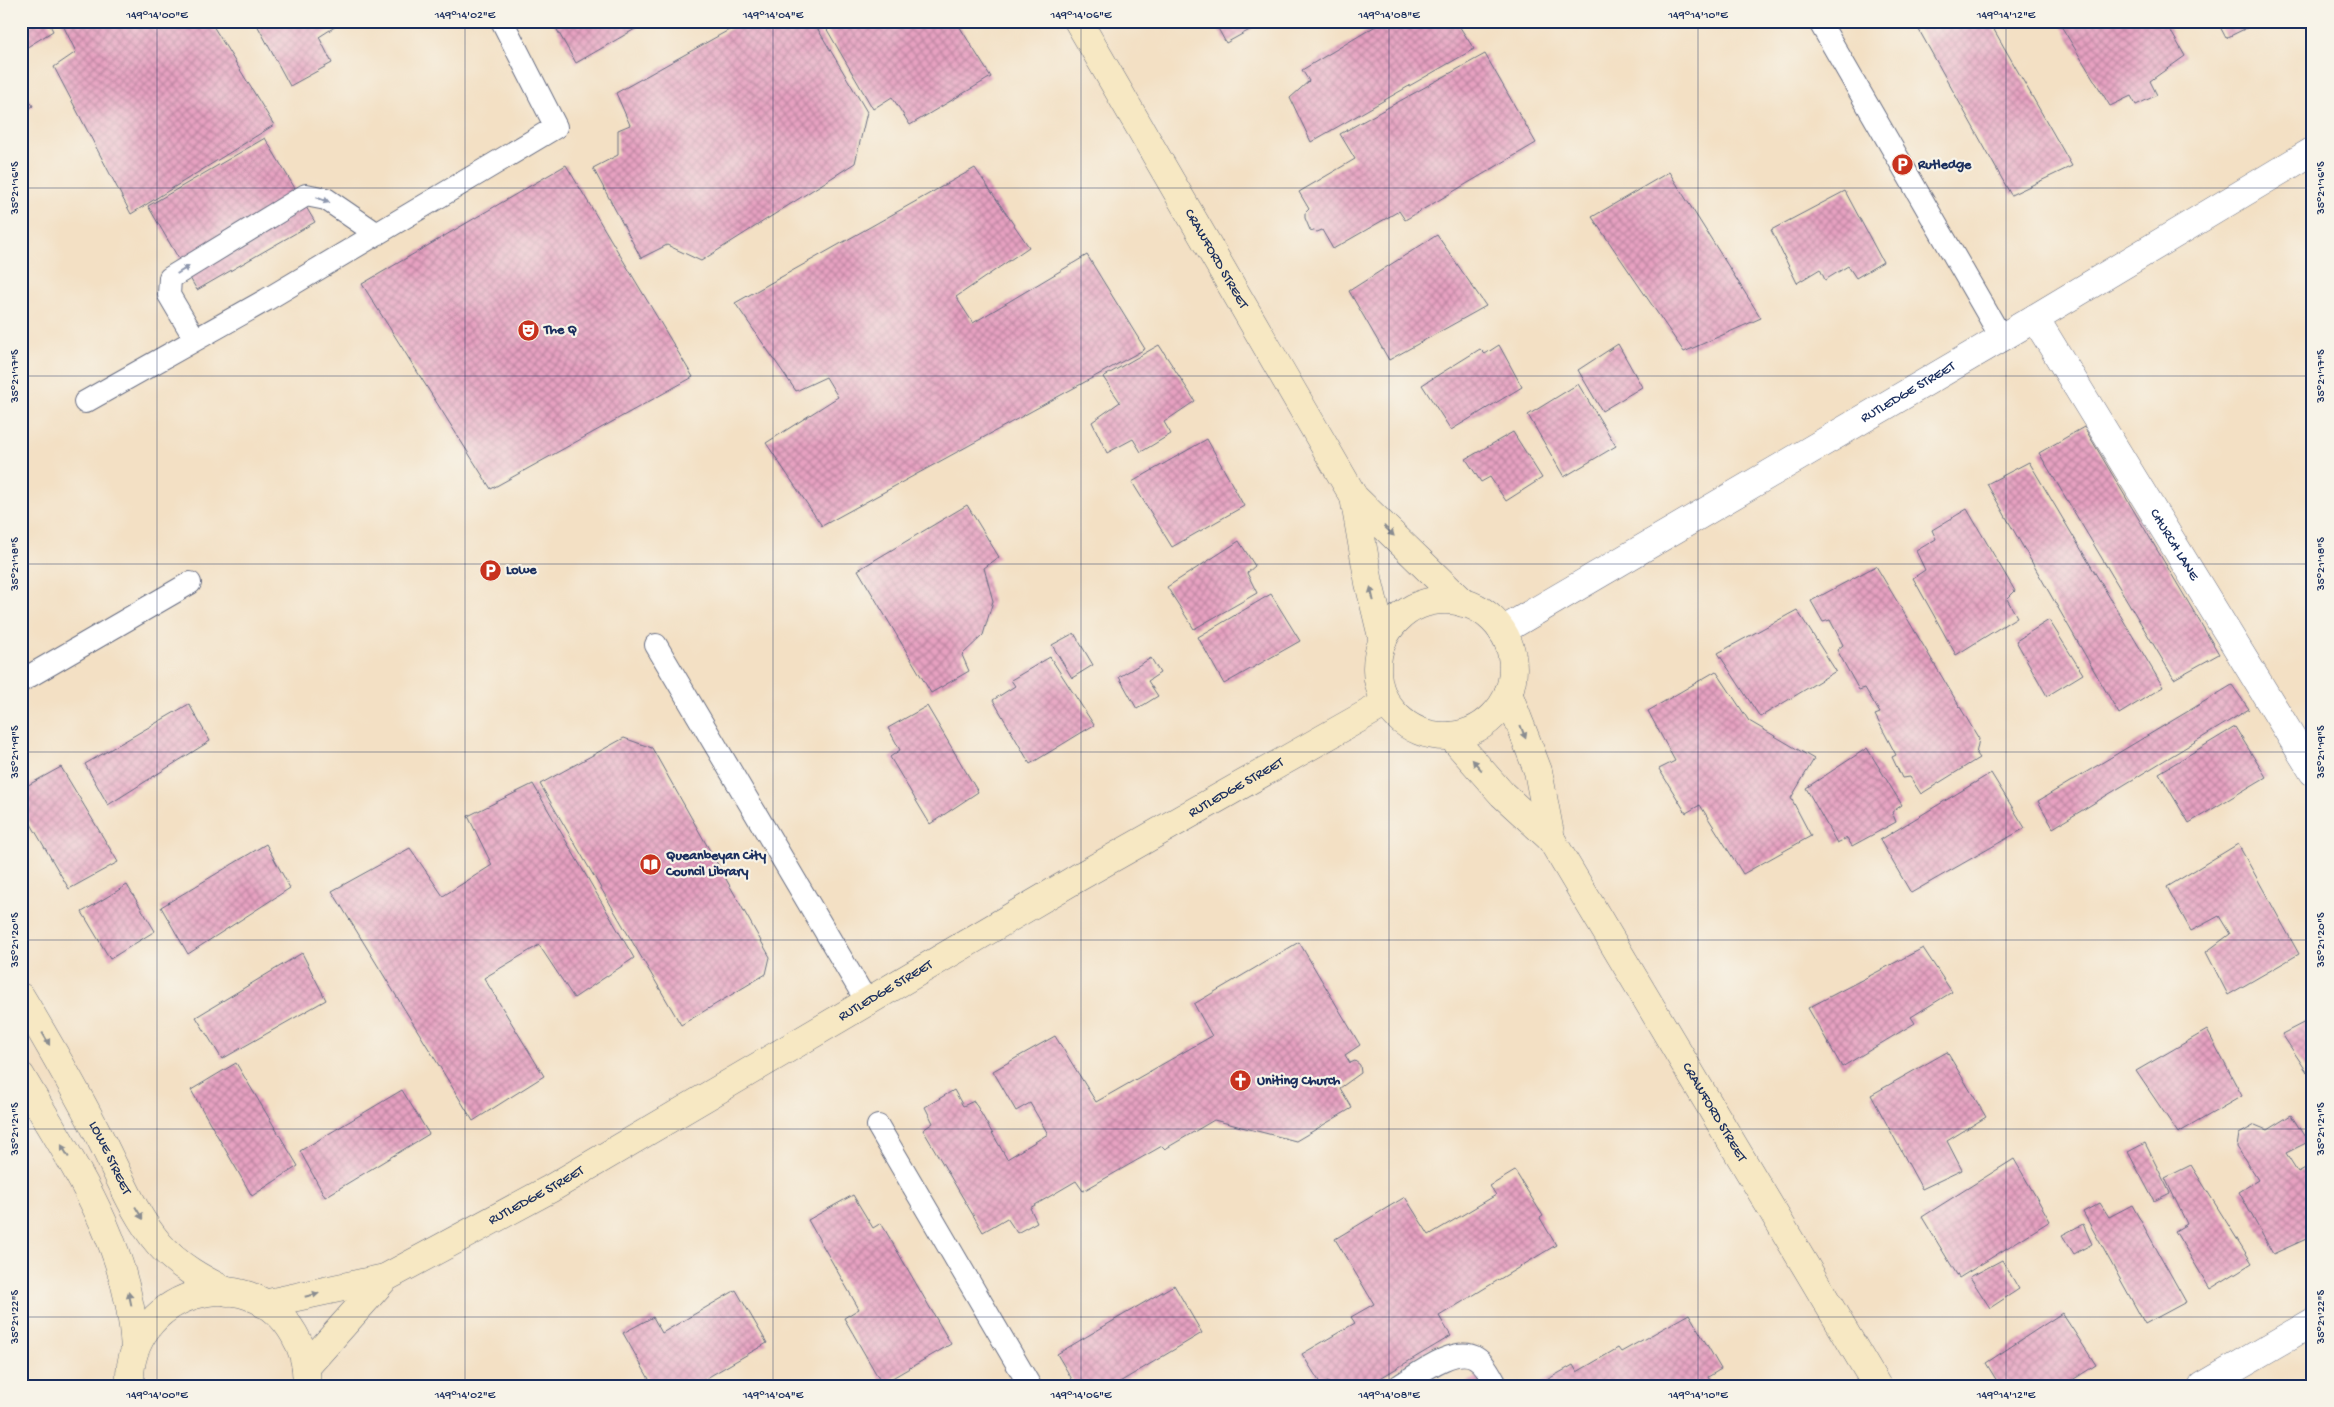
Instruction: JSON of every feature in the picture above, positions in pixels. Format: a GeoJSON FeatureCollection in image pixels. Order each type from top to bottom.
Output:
{"type":"FeatureCollection","features":[{"type":"Feature","properties":{"kind":"street","name":"CRAWFORD STREET"},"geometry":{"type":"LineString","coordinates":[[1085,23],[1354,496],[1463,603]]}},
{"type":"Feature","properties":{"kind":"street","name":"RUTLEDGE STREET"},"geometry":{"type":"LineString","coordinates":[[1502,631],[2035,318],[2313,151]]}},
{"type":"Feature","properties":{"kind":"street","name":"CHURCH LANE"},"geometry":{"type":"LineString","coordinates":[[2035,318],[2313,772]]}},
{"type":"Feature","properties":{"kind":"street","name":"CRAWFORD STREET"},"geometry":{"type":"LineString","coordinates":[[1354,496],[1369,583],[1382,641]]}},
{"type":"Feature","properties":{"kind":"street"},"geometry":{"type":"LineString","coordinates":[[1444,600],[1463,603],[1478,609],[1491,618],[1502,631],[1513,661],[1512,677],[1508,693],[1499,709],[1486,723],[1470,732],[1451,736],[1436,736],[1421,732],[1408,725],[1395,715],[1386,703],[1377,673],[1378,656],[1382,641],[1392,624],[1407,612],[1425,604],[1444,600]]}},
{"type":"Feature","properties":{"kind":"street","name":"CRAWFORD STREET"},"geometry":{"type":"LineString","coordinates":[[1508,693],[1538,772],[1551,839]]}},
{"type":"Feature","properties":{"kind":"street","name":"RUTLEDGE STREET"},"geometry":{"type":"LineString","coordinates":[[264,1304],[384,1278],[550,1189],[1079,877],[1386,703]]}},
{"type":"Feature","properties":{"kind":"street","name":"CRAWFORD STREET"},"geometry":{"type":"LineString","coordinates":[[1451,736],[1502,794],[1551,839],[1877,1386]]}},
{"type":"Feature","properties":{"kind":"street","name":"LOWE STREET"},"geometry":{"type":"LineString","coordinates":[[21,997],[79,1096],[136,1209],[158,1243],[180,1264],[228,1292]]}},
{"type":"Feature","properties":{"kind":"street"},"geometry":{"type":"LineString","coordinates":[[21,1076],[93,1198],[107,1226],[118,1254],[129,1296],[135,1348]]}},
{"type":"Feature","properties":{"kind":"street","name":"RUTLEDGE STREET"},"geometry":{"type":"LineString","coordinates":[[306,1376],[384,1278]]}},
{"type":"Feature","properties":{"kind":"street"},"geometry":{"type":"LineString","coordinates":[[130,1386],[132,1359],[135,1348],[148,1325],[156,1316],[172,1304],[202,1292],[228,1292],[246,1296],[264,1304],[284,1320],[298,1342],[306,1376]]}},
{"type":"Feature","properties":{"kind":"street"},"geometry":{"type":"LineString","coordinates":[[2212,1382],[2313,1322]]}},
{"type":"Feature","properties":{"kind":"lane"},"geometry":{"type":"LineString","coordinates":[[85,402],[377,234],[556,128],[502,21]]}},
{"type":"Feature","properties":{"kind":"lane"},"geometry":{"type":"LineString","coordinates":[[1818,21],[2001,337]]}},
{"type":"Feature","properties":{"kind":"lane"},"geometry":{"type":"LineString","coordinates":[[195,339],[169,295],[170,278],[306,194],[326,199],[377,234]]}},
{"type":"Feature","properties":{"kind":"lane"},"geometry":{"type":"LineString","coordinates":[[21,681],[190,582]]}},
{"type":"Feature","properties":{"kind":"lane"},"geometry":{"type":"LineString","coordinates":[[656,646],[867,1002]]}},
{"type":"Feature","properties":{"kind":"lane"},"geometry":{"type":"LineString","coordinates":[[878,1126],[1030,1386]]}},
{"type":"Feature","properties":{"kind":"lane"},"geometry":{"type":"LineString","coordinates":[[1399,1386],[1443,1360],[1462,1354],[1472,1355],[1479,1360],[1497,1386]]}},
{"type":"Feature","properties":{"kind":"building"},"geometry":{"type":"Polygon","coordinates":[[[21,21],[48,21],[53,31],[21,51],[21,21]]]}},
{"type":"Feature","properties":{"kind":"building"},"geometry":{"type":"Polygon","coordinates":[[[61,21],[210,21],[274,125],[131,214],[54,67],[76,52],[61,21]]]}},
{"type":"Feature","properties":{"kind":"building"},"geometry":{"type":"Polygon","coordinates":[[[255,21],[344,21],[319,37],[332,63],[290,86],[255,21]]]}},
{"type":"Feature","properties":{"kind":"building"},"geometry":{"type":"Polygon","coordinates":[[[552,21],[649,21],[576,63],[552,21]]]}},
{"type":"Feature","properties":{"kind":"building"},"geometry":{"type":"Polygon","coordinates":[[[745,21],[813,21],[867,112],[855,163],[701,261],[667,245],[641,258],[593,168],[618,155],[618,130],[630,125],[616,93],[745,21]]]}},
{"type":"Feature","properties":{"kind":"building"},"geometry":{"type":"Polygon","coordinates":[[[822,21],[956,21],[991,77],[910,125],[892,97],[873,109],[822,21]]]}},
{"type":"Feature","properties":{"kind":"building"},"geometry":{"type":"Polygon","coordinates":[[[1214,21],[1266,21],[1226,43],[1214,21]]]}},
{"type":"Feature","properties":{"kind":"building"},"geometry":{"type":"Polygon","coordinates":[[[1384,21],[1456,21],[1474,49],[1311,142],[1290,98],[1309,81],[1302,70],[1384,21]]]}},
{"type":"Feature","properties":{"kind":"building"},"geometry":{"type":"Polygon","coordinates":[[[1914,21],[1989,21],[2072,166],[2011,195],[1914,21]]]}},
{"type":"Feature","properties":{"kind":"building"},"geometry":{"type":"Polygon","coordinates":[[[2058,21],[2165,21],[2185,56],[2150,81],[2157,95],[2136,105],[2131,96],[2110,106],[2058,21]]]}},
{"type":"Feature","properties":{"kind":"building"},"geometry":{"type":"Polygon","coordinates":[[[2217,21],[2261,21],[2226,38],[2217,21]]]}},
{"type":"Feature","properties":{"kind":"building"},"geometry":{"type":"Polygon","coordinates":[[[1485,54],[1536,143],[1405,220],[1399,211],[1333,249],[1322,230],[1317,232],[1310,230],[1305,218],[1305,213],[1309,209],[1299,192],[1355,159],[1340,134],[1485,54]]]}},
{"type":"Feature","properties":{"kind":"building"},"geometry":{"type":"Polygon","coordinates":[[[21,86],[33,106],[21,114],[21,86]]]}},
{"type":"Feature","properties":{"kind":"building"},"geometry":{"type":"Polygon","coordinates":[[[265,138],[315,222],[197,290],[148,206],[265,138]]]}},
{"type":"Feature","properties":{"kind":"building","name":"The Q"},"geometry":{"type":"Polygon","coordinates":[[[566,165],[693,377],[491,489],[362,284],[566,165]]]}},
{"type":"Feature","properties":{"kind":"building"},"geometry":{"type":"Polygon","coordinates":[[[975,168],[1029,247],[956,297],[973,323],[1087,255],[1145,349],[822,526],[766,443],[838,397],[826,377],[796,391],[735,303],[975,168]]]}},
{"type":"Feature","properties":{"kind":"building"},"geometry":{"type":"Polygon","coordinates":[[[1669,172],[1761,318],[1684,352],[1592,217],[1669,172]]]}},
{"type":"Feature","properties":{"kind":"building"},"geometry":{"type":"Polygon","coordinates":[[[1845,191],[1883,262],[1856,278],[1848,266],[1825,280],[1820,269],[1797,283],[1771,230],[1845,191]]]}},
{"type":"Feature","properties":{"kind":"building"},"geometry":{"type":"Polygon","coordinates":[[[1437,235],[1486,306],[1389,360],[1349,291],[1437,235]]]}},
{"type":"Feature","properties":{"kind":"building"},"geometry":{"type":"Polygon","coordinates":[[[1618,344],[1642,387],[1602,411],[1578,370],[1618,344]]]}},
{"type":"Feature","properties":{"kind":"building"},"geometry":{"type":"Polygon","coordinates":[[[1159,345],[1195,401],[1164,422],[1171,434],[1141,452],[1133,439],[1107,453],[1092,422],[1120,402],[1103,377],[1159,345]]]}},
{"type":"Feature","properties":{"kind":"building"},"geometry":{"type":"Polygon","coordinates":[[[1499,345],[1522,387],[1451,430],[1422,385],[1480,349],[1485,354],[1499,345]]]}},
{"type":"Feature","properties":{"kind":"building"},"geometry":{"type":"Polygon","coordinates":[[[1578,384],[1616,446],[1564,477],[1528,415],[1578,384]]]}},
{"type":"Feature","properties":{"kind":"building"},"geometry":{"type":"Polygon","coordinates":[[[2084,427],[2219,654],[2174,679],[2039,453],[2084,427]]]}},
{"type":"Feature","properties":{"kind":"building"},"geometry":{"type":"Polygon","coordinates":[[[1513,432],[1542,478],[1506,501],[1490,477],[1481,482],[1466,459],[1513,432]]]}},
{"type":"Feature","properties":{"kind":"building"},"geometry":{"type":"Polygon","coordinates":[[[1207,439],[1244,506],[1172,547],[1132,482],[1207,439]]]}},
{"type":"Feature","properties":{"kind":"building"},"geometry":{"type":"Polygon","coordinates":[[[2029,462],[2163,687],[2119,714],[1987,484],[2029,462]]]}},
{"type":"Feature","properties":{"kind":"building"},"geometry":{"type":"Polygon","coordinates":[[[967,505],[999,557],[984,568],[993,601],[983,635],[962,655],[969,671],[931,693],[858,570],[967,505]]]}},
{"type":"Feature","properties":{"kind":"building"},"geometry":{"type":"Polygon","coordinates":[[[1967,509],[2015,591],[2007,599],[2017,617],[1956,655],[1913,578],[1925,570],[1916,551],[1936,539],[1932,530],[1967,509]]]}},
{"type":"Feature","properties":{"kind":"building"},"geometry":{"type":"Polygon","coordinates":[[[1239,541],[1255,566],[1247,573],[1257,593],[1194,629],[1167,587],[1239,541]]]}},
{"type":"Feature","properties":{"kind":"building"},"geometry":{"type":"Polygon","coordinates":[[[1876,566],[1979,739],[1976,754],[1979,758],[1921,794],[1910,777],[1902,778],[1892,757],[1896,755],[1875,715],[1880,713],[1865,688],[1859,690],[1837,650],[1843,645],[1830,620],[1823,622],[1811,601],[1876,566]]]}},
{"type":"Feature","properties":{"kind":"building"},"geometry":{"type":"Polygon","coordinates":[[[1271,594],[1300,641],[1224,684],[1198,637],[1271,594]]]}},
{"type":"Feature","properties":{"kind":"building"},"geometry":{"type":"Polygon","coordinates":[[[1797,610],[1836,671],[1760,717],[1718,653],[1797,610]]]}},
{"type":"Feature","properties":{"kind":"building"},"geometry":{"type":"Polygon","coordinates":[[[2049,620],[2083,674],[2047,696],[2016,641],[2049,620]]]}},
{"type":"Feature","properties":{"kind":"building"},"geometry":{"type":"Polygon","coordinates":[[[1074,633],[1093,665],[1072,678],[1052,645],[1074,633]]]}},
{"type":"Feature","properties":{"kind":"building"},"geometry":{"type":"Polygon","coordinates":[[[1050,657],[1094,725],[1030,764],[993,700],[1015,686],[1011,680],[1050,657]]]}},
{"type":"Feature","properties":{"kind":"building"},"geometry":{"type":"Polygon","coordinates":[[[1151,658],[1160,673],[1148,681],[1158,696],[1137,709],[1119,677],[1151,658]]]}},
{"type":"Feature","properties":{"kind":"building"},"geometry":{"type":"Polygon","coordinates":[[[1716,671],[1749,721],[1814,759],[1791,798],[1811,836],[1743,874],[1700,805],[1686,813],[1659,769],[1675,761],[1648,711],[1716,671]]]}},
{"type":"Feature","properties":{"kind":"building"},"geometry":{"type":"Polygon","coordinates":[[[2232,685],[2249,709],[2053,828],[2038,801],[2232,685]]]}},
{"type":"Feature","properties":{"kind":"building"},"geometry":{"type":"Polygon","coordinates":[[[189,704],[210,741],[108,805],[85,764],[189,704]]]}},
{"type":"Feature","properties":{"kind":"building"},"geometry":{"type":"Polygon","coordinates":[[[927,706],[978,792],[930,824],[890,757],[900,750],[888,728],[927,706]]]}},
{"type":"Feature","properties":{"kind":"building"},"geometry":{"type":"Polygon","coordinates":[[[2235,727],[2266,777],[2189,823],[2159,773],[2235,727]]]}},
{"type":"Feature","properties":{"kind":"building"},"geometry":{"type":"Polygon","coordinates":[[[624,738],[652,748],[770,957],[766,974],[681,1025],[540,784],[624,738]]]}},
{"type":"Feature","properties":{"kind":"building"},"geometry":{"type":"Polygon","coordinates":[[[1867,748],[1902,805],[1892,812],[1896,822],[1852,846],[1847,838],[1837,843],[1806,788],[1867,748]]]}},
{"type":"Feature","properties":{"kind":"building"},"geometry":{"type":"Polygon","coordinates":[[[61,767],[118,862],[69,889],[21,807],[21,789],[61,767]]]}},
{"type":"Feature","properties":{"kind":"building"},"geometry":{"type":"Polygon","coordinates":[[[1991,773],[2025,828],[1911,893],[1880,840],[1991,773]]]}},
{"type":"Feature","properties":{"kind":"building"},"geometry":{"type":"Polygon","coordinates":[[[533,784],[634,958],[574,998],[539,945],[484,978],[544,1076],[473,1121],[332,891],[410,848],[443,896],[492,865],[468,816],[533,784]]]}},
{"type":"Feature","properties":{"kind":"building"},"geometry":{"type":"Polygon","coordinates":[[[266,844],[290,888],[188,954],[161,907],[266,844]]]}},
{"type":"Feature","properties":{"kind":"building"},"geometry":{"type":"Polygon","coordinates":[[[2238,844],[2299,954],[2228,995],[2206,952],[2230,934],[2219,916],[2191,931],[2167,887],[2238,844]]]}},
{"type":"Feature","properties":{"kind":"building"},"geometry":{"type":"Polygon","coordinates":[[[127,885],[155,931],[110,959],[82,912],[127,885]]]}},
{"type":"Feature","properties":{"kind":"building","name":"Uniting Church"},"geometry":{"type":"Polygon","coordinates":[[[1299,942],[1360,1045],[1345,1055],[1350,1063],[1355,1061],[1360,1065],[1361,1073],[1340,1088],[1352,1108],[1296,1141],[1214,1120],[1165,1149],[1162,1146],[1083,1191],[1076,1181],[1030,1208],[1037,1222],[1017,1233],[1007,1218],[983,1232],[923,1130],[933,1123],[925,1107],[954,1090],[963,1106],[974,1101],[1007,1159],[1048,1134],[1030,1103],[1016,1111],[993,1071],[1055,1036],[1096,1102],[1212,1036],[1194,1004],[1299,942]]]}},
{"type":"Feature","properties":{"kind":"building"},"geometry":{"type":"Polygon","coordinates":[[[1923,948],[1952,992],[1911,1017],[1915,1023],[1842,1067],[1808,1008],[1923,948]]]}},
{"type":"Feature","properties":{"kind":"building"},"geometry":{"type":"Polygon","coordinates":[[[302,953],[326,1000],[222,1059],[196,1017],[302,953]]]}},
{"type":"Feature","properties":{"kind":"building"},"geometry":{"type":"Polygon","coordinates":[[[2313,1018],[2313,1069],[2307,1072],[2282,1034],[2313,1018]]]}},
{"type":"Feature","properties":{"kind":"building"},"geometry":{"type":"Polygon","coordinates":[[[2207,1030],[2242,1096],[2178,1133],[2136,1071],[2207,1030]]]}},
{"type":"Feature","properties":{"kind":"building"},"geometry":{"type":"Polygon","coordinates":[[[1947,1052],[1986,1117],[1947,1141],[1962,1170],[1922,1189],[1871,1095],[1947,1052]]]}},
{"type":"Feature","properties":{"kind":"building"},"geometry":{"type":"Polygon","coordinates":[[[236,1063],[298,1166],[252,1196],[191,1090],[236,1063]]]}},
{"type":"Feature","properties":{"kind":"building"},"geometry":{"type":"Polygon","coordinates":[[[402,1090],[429,1134],[325,1197],[300,1151],[402,1090]]]}},
{"type":"Feature","properties":{"kind":"building"},"geometry":{"type":"Polygon","coordinates":[[[2291,1115],[2308,1142],[2286,1153],[2298,1172],[2313,1164],[2313,1236],[2273,1254],[2239,1192],[2258,1180],[2237,1147],[2239,1134],[2255,1125],[2267,1130],[2291,1115]]]}},
{"type":"Feature","properties":{"kind":"building"},"geometry":{"type":"Polygon","coordinates":[[[2145,1143],[2170,1193],[2154,1201],[2128,1152],[2145,1143]]]}},
{"type":"Feature","properties":{"kind":"building"},"geometry":{"type":"Polygon","coordinates":[[[2014,1159],[2050,1221],[1959,1278],[1922,1217],[2014,1159]]]}},
{"type":"Feature","properties":{"kind":"building"},"geometry":{"type":"Polygon","coordinates":[[[2191,1165],[2252,1263],[2210,1289],[2175,1231],[2187,1224],[2165,1178],[2191,1165]]]}},
{"type":"Feature","properties":{"kind":"building"},"geometry":{"type":"Polygon","coordinates":[[[1515,1171],[1543,1216],[1540,1218],[1556,1245],[1439,1316],[1451,1336],[1367,1386],[1331,1386],[1328,1382],[1322,1386],[1302,1354],[1355,1323],[1351,1317],[1374,1304],[1335,1239],[1405,1197],[1429,1235],[1496,1195],[1490,1186],[1515,1171]]]}},
{"type":"Feature","properties":{"kind":"building"},"geometry":{"type":"Polygon","coordinates":[[[853,1195],[873,1228],[881,1223],[951,1344],[882,1384],[844,1318],[859,1309],[808,1220],[853,1195]]]}},
{"type":"Feature","properties":{"kind":"building"},"geometry":{"type":"Polygon","coordinates":[[[2100,1203],[2109,1217],[2132,1205],[2186,1302],[2145,1324],[2083,1212],[2100,1203]]]}},
{"type":"Feature","properties":{"kind":"building"},"geometry":{"type":"Polygon","coordinates":[[[2083,1224],[2092,1244],[2074,1254],[2062,1235],[2083,1224]]]}},
{"type":"Feature","properties":{"kind":"building"},"geometry":{"type":"Polygon","coordinates":[[[2002,1260],[2019,1289],[1990,1308],[1970,1277],[2002,1260]]]}},
{"type":"Feature","properties":{"kind":"building"},"geometry":{"type":"Polygon","coordinates":[[[1174,1285],[1202,1333],[1113,1386],[1076,1386],[1057,1354],[1174,1285]]]}},
{"type":"Feature","properties":{"kind":"building"},"geometry":{"type":"Polygon","coordinates":[[[736,1290],[767,1343],[693,1386],[653,1386],[623,1333],[653,1317],[662,1333],[736,1290]]]}},
{"type":"Feature","properties":{"kind":"building"},"geometry":{"type":"Polygon","coordinates":[[[2062,1313],[2096,1365],[2063,1386],[2000,1386],[1986,1363],[2062,1313]]]}},
{"type":"Feature","properties":{"kind":"building"},"geometry":{"type":"Polygon","coordinates":[[[1689,1314],[1721,1369],[1708,1377],[1713,1386],[1536,1386],[1573,1365],[1577,1372],[1618,1348],[1621,1352],[1689,1314]]]}},
{"type":"Feature","properties":{"kind":"building"},"geometry":{"type":"Polygon","coordinates":[[[1479,1376],[1485,1386],[1461,1386],[1479,1376]]]}},
{"type":"Feature","properties":{"kind":"place","name":"Rutledge"},"geometry":{"type":"Point","coordinates":[1902,165]}},
{"type":"Feature","properties":{"kind":"place","name":"The Q"},"geometry":{"type":"Point","coordinates":[528,330]}},
{"type":"Feature","properties":{"kind":"place","name":"Lowe"},"geometry":{"type":"Point","coordinates":[490,570]}},
{"type":"Feature","properties":{"kind":"place","name":"Queanbeyan City Council Library"},"geometry":{"type":"Point","coordinates":[650,864]}},
{"type":"Feature","properties":{"kind":"place","name":"Uniting Church"},"geometry":{"type":"Point","coordinates":[1241,1081]}}]}
